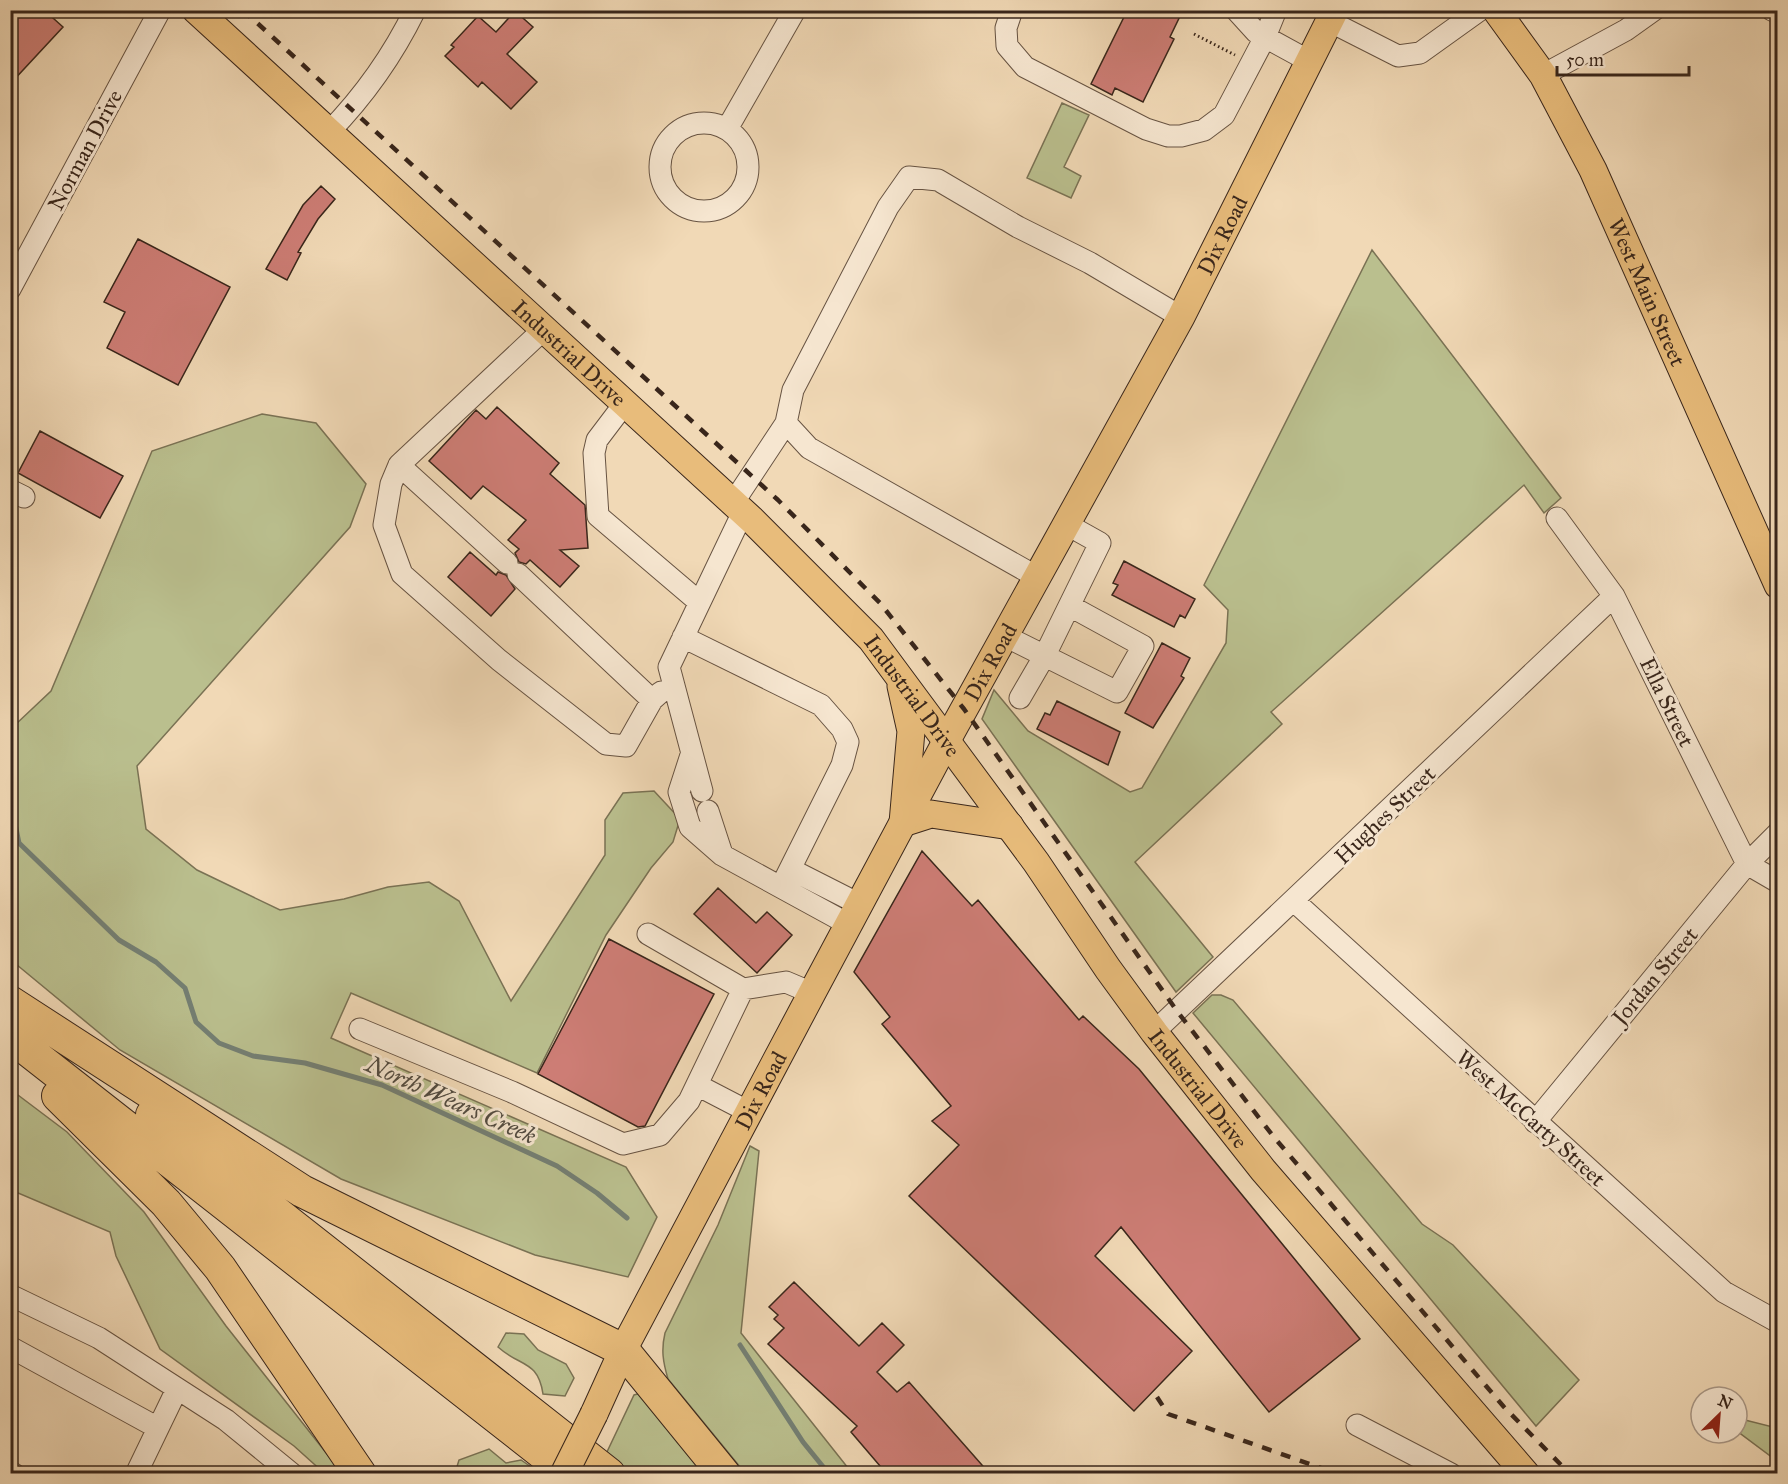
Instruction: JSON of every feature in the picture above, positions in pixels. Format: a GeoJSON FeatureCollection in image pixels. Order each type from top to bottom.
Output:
{"type":"FeatureCollection","features":[{"type":"Feature","properties":{"kind":"highway"},"geometry":{"type":"LineString","coordinates":[[10,1003],[302,1191],[623,1350],[724,1473]]}},
{"type":"Feature","properties":{"kind":"highway"},"geometry":{"type":"LineString","coordinates":[[10,1003],[609,1473]]}},
{"type":"Feature","properties":{"kind":"highway"},"geometry":{"type":"LineString","coordinates":[[10,1036],[569,1473]]}},
{"type":"Feature","properties":{"kind":"highway"},"geometry":{"type":"LineString","coordinates":[[10,1049],[165,1203],[220,1268],[360,1473]]}},
{"type":"Feature","properties":{"kind":"main road","name":"Industrial Drive"},"geometry":{"type":"LineString","coordinates":[[196,10],[738,507],[871,639],[1010,826],[1154,1032],[1263,1170],[1526,1473]]}},
{"type":"Feature","properties":{"kind":"main road","name":"West Main Street"},"geometry":{"type":"LineString","coordinates":[[1496,10],[1543,75],[1593,170],[1778,585]]}},
{"type":"Feature","properties":{"kind":"main road","name":"Dix Road"},"geometry":{"type":"LineString","coordinates":[[564,1473],[623,1350],[854,914],[947,740],[1181,316],[1332,16]]}},
{"type":"Feature","properties":{"kind":"main road"},"geometry":{"type":"LineString","coordinates":[[898,674],[912,731],[903,823],[931,814],[1010,826]]}},
{"type":"Feature","properties":{"kind":"street","name":"Norman Drive"},"geometry":{"type":"LineString","coordinates":[[10,289],[160,10]]}},
{"type":"Feature","properties":{"kind":"street"},"geometry":{"type":"LineString","coordinates":[[329,132],[375,80],[397,47],[416,10]]}},
{"type":"Feature","properties":{"kind":"street"},"geometry":{"type":"LineString","coordinates":[[727,129],[795,10]]}},
{"type":"Feature","properties":{"kind":"street"},"geometry":{"type":"LineString","coordinates":[[1012,10],[1005,37],[1007,46],[1018,61],[1033,72],[1136,124],[1168,136],[1192,135],[1215,124],[1224,115],[1265,37],[1276,10]]}},
{"type":"Feature","properties":{"kind":"street"},"geometry":{"type":"LineString","coordinates":[[1236,10],[1256,32],[1309,60]]}},
{"type":"Feature","properties":{"kind":"street"},"geometry":{"type":"LineString","coordinates":[[1332,16],[1398,56],[1420,53],[1480,10]]}},
{"type":"Feature","properties":{"kind":"street"},"geometry":{"type":"LineString","coordinates":[[1543,75],[1626,30],[1654,10]]}},
{"type":"Feature","properties":{"kind":"street"},"geometry":{"type":"LineString","coordinates":[[1772,10],[1778,13]]}},
{"type":"Feature","properties":{"kind":"street"},"geometry":{"type":"LineString","coordinates":[[701,123],[727,129],[738,138],[745,150],[748,163],[742,190],[721,207],[694,209],[682,204],[663,184],[660,170],[666,144],[675,133],[701,123]]}},
{"type":"Feature","properties":{"kind":"street"},"geometry":{"type":"LineString","coordinates":[[722,855],[691,755],[669,667],[699,602],[738,507],[786,423],[793,390],[802,371],[888,207],[909,177],[939,180],[1018,227],[1090,263],[1181,316]]}},
{"type":"Feature","properties":{"kind":"street"},"geometry":{"type":"LineString","coordinates":[[544,328],[399,465],[391,484],[384,525],[402,574],[500,660],[606,744],[626,746],[652,700],[672,682]]}},
{"type":"Feature","properties":{"kind":"street"},"geometry":{"type":"LineString","coordinates":[[625,404],[597,440],[594,453],[598,516],[699,602]]}},
{"type":"Feature","properties":{"kind":"street"},"geometry":{"type":"LineString","coordinates":[[786,423],[809,448],[1037,577]]}},
{"type":"Feature","properties":{"kind":"street"},"geometry":{"type":"LineString","coordinates":[[399,465],[652,700]]}},
{"type":"Feature","properties":{"kind":"street","name":"Ella Street"},"geometry":{"type":"LineString","coordinates":[[1557,518],[1614,596],[1747,864]]}},
{"type":"Feature","properties":{"kind":"street"},"geometry":{"type":"LineString","coordinates":[[1020,698],[1045,655],[1100,543],[1066,524]]}},
{"type":"Feature","properties":{"kind":"street","name":"Hughes Street"},"geometry":{"type":"LineString","coordinates":[[1154,1032],[1614,596]]}},
{"type":"Feature","properties":{"kind":"street"},"geometry":{"type":"LineString","coordinates":[[1005,636],[1117,692],[1143,646],[1070,606]]}},
{"type":"Feature","properties":{"kind":"street"},"geometry":{"type":"LineString","coordinates":[[683,637],[821,705],[842,729],[848,742],[842,765],[786,878]]}},
{"type":"Feature","properties":{"kind":"street"},"geometry":{"type":"LineString","coordinates":[[691,755],[679,792],[690,827],[722,855],[786,878],[854,914]]}},
{"type":"Feature","properties":{"kind":"street","name":"Jordan Street"},"geometry":{"type":"LineString","coordinates":[[1535,1122],[1747,864],[1778,833]]}},
{"type":"Feature","properties":{"kind":"street"},"geometry":{"type":"LineString","coordinates":[[1747,864],[1778,882]]}},
{"type":"Feature","properties":{"kind":"street","name":"West McCarty Street"},"geometry":{"type":"LineString","coordinates":[[1294,901],[1724,1292],[1778,1322]]}},
{"type":"Feature","properties":{"kind":"street"},"geometry":{"type":"LineString","coordinates":[[648,934],[743,989],[786,982],[812,993]]}},
{"type":"Feature","properties":{"kind":"street"},"geometry":{"type":"LineString","coordinates":[[360,1029],[512,1092],[623,1144],[660,1135],[689,1101],[743,989]]}},
{"type":"Feature","properties":{"kind":"street"},"geometry":{"type":"LineString","coordinates":[[697,1085],[749,1112]]}},
{"type":"Feature","properties":{"kind":"street"},"geometry":{"type":"LineString","coordinates":[[10,1295],[99,1338],[226,1420],[292,1473]]}},
{"type":"Feature","properties":{"kind":"street"},"geometry":{"type":"LineString","coordinates":[[10,1347],[158,1428]]}},
{"type":"Feature","properties":{"kind":"street"},"geometry":{"type":"LineString","coordinates":[[136,1473],[177,1389]]}},
{"type":"Feature","properties":{"kind":"street"},"geometry":{"type":"LineString","coordinates":[[1357,1425],[1451,1473]]}},
{"type":"Feature","properties":{"kind":"green space"},"geometry":{"type":"Polygon","coordinates":[[[1062,103],[1089,115],[1064,167],[1081,176],[1071,198],[1027,178],[1062,103]]]}},
{"type":"Feature","properties":{"kind":"green space"},"geometry":{"type":"Polygon","coordinates":[[[1372,250],[1561,498],[1544,513],[1524,485],[1271,712],[1282,724],[1135,862],[1213,957],[1176,992],[982,719],[994,690],[1028,731],[1130,792],[1142,788],[1226,643],[1228,610],[1204,585],[1372,250]]]}},
{"type":"Feature","properties":{"kind":"green space"},"geometry":{"type":"Polygon","coordinates":[[[262,414],[316,423],[366,484],[350,527],[137,766],[146,829],[197,870],[280,910],[344,899],[388,887],[429,882],[459,901],[511,1001],[605,855],[605,820],[623,793],[654,791],[680,819],[673,842],[651,868],[606,935],[537,1073],[351,993],[331,1038],[626,1167],[657,1217],[628,1277],[535,1255],[341,1179],[120,1050],[11,960],[10,724],[15,725],[51,691],[152,451],[262,414]]]}},
{"type":"Feature","properties":{"kind":"green space"},"geometry":{"type":"Polygon","coordinates":[[[1212,995],[1221,995],[1233,1000],[1422,1224],[1453,1245],[1579,1380],[1536,1426],[1193,1013],[1212,995]]]}},
{"type":"Feature","properties":{"kind":"green space"},"geometry":{"type":"Polygon","coordinates":[[[10,1089],[67,1132],[144,1212],[226,1326],[342,1473],[324,1473],[294,1446],[160,1349],[116,1256],[110,1232],[11,1190],[10,1089]]]}},
{"type":"Feature","properties":{"kind":"green space"},"geometry":{"type":"Polygon","coordinates":[[[750,1146],[759,1151],[741,1333],[852,1473],[745,1473],[668,1379],[663,1356],[665,1333],[718,1225],[750,1146]]]}},
{"type":"Feature","properties":{"kind":"green space"},"geometry":{"type":"Polygon","coordinates":[[[506,1333],[524,1334],[538,1350],[566,1364],[574,1378],[565,1396],[543,1394],[541,1383],[532,1369],[498,1347],[506,1333]]]}},
{"type":"Feature","properties":{"kind":"green space"},"geometry":{"type":"Polygon","coordinates":[[[641,1393],[709,1473],[630,1473],[606,1454],[634,1395],[641,1393]]]}},
{"type":"Feature","properties":{"kind":"green space"},"geometry":{"type":"Polygon","coordinates":[[[1749,1421],[1777,1428],[1777,1461],[1749,1440],[1749,1421]]]}},
{"type":"Feature","properties":{"kind":"green space"},"geometry":{"type":"Polygon","coordinates":[[[489,1449],[506,1463],[521,1460],[537,1471],[536,1473],[455,1473],[459,1460],[489,1449]]]}},
{"type":"Feature","properties":{"kind":"building"},"geometry":{"type":"Polygon","coordinates":[[[10,10],[44,10],[63,27],[10,84],[10,10]]]}},
{"type":"Feature","properties":{"kind":"building"},"geometry":{"type":"Polygon","coordinates":[[[1133,10],[1183,10],[1170,37],[1174,39],[1143,102],[1115,88],[1112,95],[1091,84],[1125,15],[1130,17],[1133,10]]]}},
{"type":"Feature","properties":{"kind":"building"},"geometry":{"type":"Polygon","coordinates":[[[515,11],[533,27],[507,54],[537,82],[511,109],[482,82],[478,87],[445,56],[454,47],[451,45],[478,16],[496,32],[515,11]]]}},
{"type":"Feature","properties":{"kind":"building"},"geometry":{"type":"Polygon","coordinates":[[[321,186],[335,199],[318,219],[298,252],[301,253],[287,280],[266,269],[303,205],[321,186]]]}},
{"type":"Feature","properties":{"kind":"building"},"geometry":{"type":"Polygon","coordinates":[[[138,239],[230,287],[178,385],[107,348],[125,312],[104,302],[138,239]]]}},
{"type":"Feature","properties":{"kind":"building"},"geometry":{"type":"Polygon","coordinates":[[[497,407],[559,463],[550,474],[585,505],[588,548],[560,550],[579,566],[560,587],[530,560],[526,564],[519,562],[515,553],[519,549],[508,540],[526,520],[483,486],[471,499],[429,461],[476,410],[486,419],[497,407]]]}},
{"type":"Feature","properties":{"kind":"building"},"geometry":{"type":"Polygon","coordinates":[[[40,431],[123,476],[100,518],[18,473],[40,431]]]}},
{"type":"Feature","properties":{"kind":"building"},"geometry":{"type":"Polygon","coordinates":[[[470,552],[496,575],[498,572],[506,575],[515,589],[491,616],[448,577],[470,552]]]}},
{"type":"Feature","properties":{"kind":"building"},"geometry":{"type":"Polygon","coordinates":[[[1124,561],[1195,599],[1185,618],[1180,615],[1174,627],[1112,595],[1118,585],[1113,583],[1124,561]]]}},
{"type":"Feature","properties":{"kind":"building"},"geometry":{"type":"Polygon","coordinates":[[[1162,643],[1190,658],[1181,676],[1184,678],[1153,728],[1125,713],[1162,643]]]}},
{"type":"Feature","properties":{"kind":"building"},"geometry":{"type":"Polygon","coordinates":[[[1057,701],[1120,732],[1108,765],[1037,729],[1045,713],[1050,715],[1057,701]]]}},
{"type":"Feature","properties":{"kind":"building"},"geometry":{"type":"Polygon","coordinates":[[[922,851],[972,906],[978,900],[1079,1020],[1083,1016],[1139,1069],[1360,1339],[1269,1412],[1121,1227],[1095,1256],[1192,1351],[1134,1411],[909,1196],[959,1145],[932,1121],[951,1106],[882,1024],[890,1017],[854,972],[922,851]]]}},
{"type":"Feature","properties":{"kind":"building"},"geometry":{"type":"Polygon","coordinates":[[[718,888],[756,923],[767,912],[792,935],[757,973],[694,914],[718,888]]]}},
{"type":"Feature","properties":{"kind":"building"},"geometry":{"type":"Polygon","coordinates":[[[609,939],[714,994],[645,1126],[638,1127],[538,1074],[609,939]]]}},
{"type":"Feature","properties":{"kind":"building"},"geometry":{"type":"Polygon","coordinates":[[[794,1282],[859,1346],[882,1323],[904,1345],[877,1372],[897,1392],[909,1382],[989,1473],[886,1473],[851,1432],[857,1426],[768,1344],[784,1328],[774,1319],[778,1315],[769,1307],[794,1282]]]}},
{"type":"Feature","properties":{"kind":"waterway","name":"North Wears Creek"},"geometry":{"type":"LineString","coordinates":[[10,800],[19,843],[119,940],[156,962],[185,988],[196,1022],[219,1043],[253,1056],[305,1063],[382,1085],[557,1166],[597,1193],[627,1218]]}},
{"type":"Feature","properties":{"kind":"waterway","name":"North Wears Creek"},"geometry":{"type":"LineString","coordinates":[[740,1345],[803,1442],[829,1474]]}},
{"type":"Feature","properties":{"kind":"railway"},"geometry":{"type":"LineString","coordinates":[[243,10],[778,500],[880,603],[964,709],[1177,1011],[1273,1136],[1504,1407],[1570,1474]]}},
{"type":"Feature","properties":{"kind":"railway"},"geometry":{"type":"LineString","coordinates":[[1157,1397],[1168,1414],[1338,1474]]}}]}
